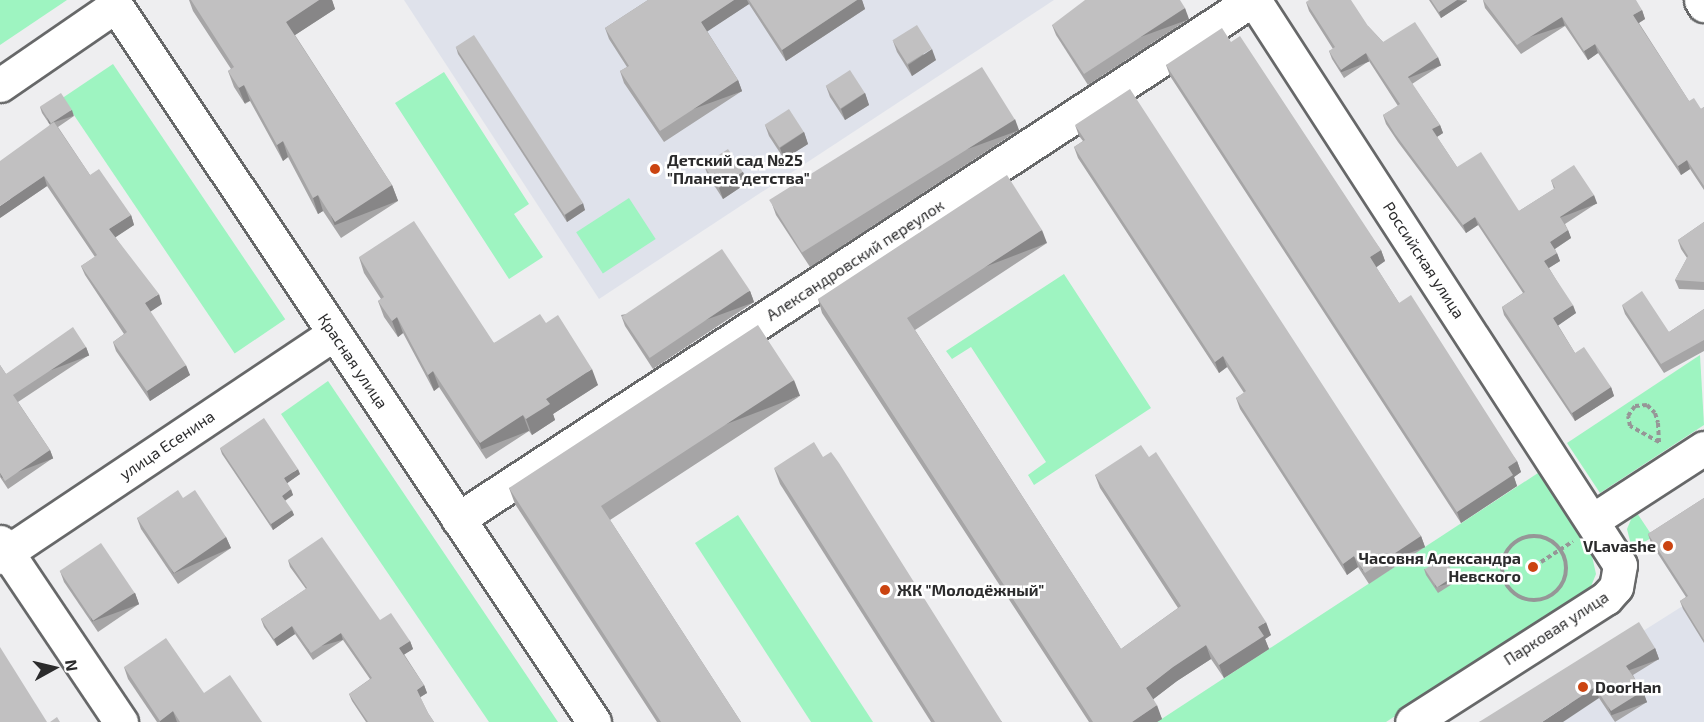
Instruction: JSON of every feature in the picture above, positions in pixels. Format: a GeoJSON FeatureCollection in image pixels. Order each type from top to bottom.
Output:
{"type":"FeatureCollection","features":[{"type":"Feature","properties":{"kind":"street","name":"Александровский переулок"},"geometry":{"type":"LineString","coordinates":[[458,519],[1253,0]]}},
{"type":"Feature","properties":{"kind":"street","name":"Российская улица"},"geometry":{"type":"LineString","coordinates":[[1253,0],[1585,530]]}},
{"type":"Feature","properties":{"kind":"street"},"geometry":{"type":"LineString","coordinates":[[1701,0],[1704,5]]}},
{"type":"Feature","properties":{"kind":"street","name":"Красная улица"},"geometry":{"type":"LineString","coordinates":[[113,3],[594,722]]}},
{"type":"Feature","properties":{"kind":"street"},"geometry":{"type":"LineString","coordinates":[[0,85],[113,3]]}},
{"type":"Feature","properties":{"kind":"street","name":"улица Есенина"},"geometry":{"type":"LineString","coordinates":[[2,550],[334,333]]}},
{"type":"Feature","properties":{"kind":"street"},"geometry":{"type":"LineString","coordinates":[[1585,530],[1704,448]]}},
{"type":"Feature","properties":{"kind":"street","name":"Парковая улица"},"geometry":{"type":"LineString","coordinates":[[1412,722],[1612,593],[1620,572],[1618,558],[1585,530]]}},
{"type":"Feature","properties":{"kind":"street"},"geometry":{"type":"LineString","coordinates":[[2,550],[121,722]]}},
{"type":"Feature","properties":{"kind":"path"},"geometry":{"type":"LineString","coordinates":[[1659,442],[1653,410],[1642,404],[1632,408],[1630,426],[1659,442],[1668,446]]}},
{"type":"Feature","properties":{"kind":"path"},"geometry":{"type":"LineString","coordinates":[[1541,562],[1585,530]]}},
{"type":"Feature","properties":{"kind":"path"},"geometry":{"type":"LineString","coordinates":[[1539,536],[1560,550],[1565,576],[1553,594],[1528,600],[1507,585],[1502,566],[1514,543],[1539,536]]}},
{"type":"Feature","properties":{"kind":"shaded area","name":"Детский сад №25 \"Планета детства\""},"geometry":{"type":"Polygon","coordinates":[[[404,0],[1054,0],[599,299],[404,0]]]}},
{"type":"Feature","properties":{"kind":"shaded area"},"geometry":{"type":"Polygon","coordinates":[[[1704,508],[1704,722],[1499,722],[1689,602],[1651,543],[1704,508]]]}},
{"type":"Feature","properties":{"kind":"green space"},"geometry":{"type":"Polygon","coordinates":[[[0,0],[67,0],[0,45],[0,0]]]}},
{"type":"Feature","properties":{"kind":"green space"},"geometry":{"type":"Polygon","coordinates":[[[113,64],[285,319],[235,353],[62,98],[113,64]]]}},
{"type":"Feature","properties":{"kind":"green space"},"geometry":{"type":"Polygon","coordinates":[[[444,72],[529,204],[514,214],[543,257],[509,279],[395,103],[444,72]]]}},
{"type":"Feature","properties":{"kind":"green space"},"geometry":{"type":"Polygon","coordinates":[[[629,198],[656,239],[603,273],[576,232],[629,198]]]}},
{"type":"Feature","properties":{"kind":"green space"},"geometry":{"type":"Polygon","coordinates":[[[1064,274],[1151,408],[1034,485],[1028,475],[1046,462],[971,347],[952,359],[946,351],[1064,274]]]}},
{"type":"Feature","properties":{"kind":"green space"},"geometry":{"type":"Polygon","coordinates":[[[1700,355],[1704,425],[1600,493],[1567,443],[1700,355]]]}},
{"type":"Feature","properties":{"kind":"green space"},"geometry":{"type":"Polygon","coordinates":[[[328,381],[558,722],[489,722],[349,516],[281,414],[328,381]]]}},
{"type":"Feature","properties":{"kind":"green space"},"geometry":{"type":"Polygon","coordinates":[[[1538,473],[1592,556],[1596,574],[1590,589],[1386,722],[1157,722],[1538,473]]]}},
{"type":"Feature","properties":{"kind":"green space"},"geometry":{"type":"Polygon","coordinates":[[[1635,510],[1653,537],[1632,549],[1627,529],[1635,510]]]}},
{"type":"Feature","properties":{"kind":"green space"},"geometry":{"type":"Polygon","coordinates":[[[738,515],[873,722],[811,722],[695,543],[738,515]]]}},
{"type":"Feature","properties":{"kind":"building"},"geometry":{"type":"Polygon","coordinates":[[[191,0],[319,0],[286,22],[392,185],[335,222],[318,195],[313,198],[283,141],[277,145],[244,85],[239,88],[228,71],[234,67],[191,0]]]}},
{"type":"Feature","properties":{"kind":"building"},"geometry":{"type":"Polygon","coordinates":[[[648,0],[734,0],[701,22],[738,80],[660,131],[620,71],[629,66],[605,28],[648,0]]]}},
{"type":"Feature","properties":{"kind":"building"},"geometry":{"type":"Polygon","coordinates":[[[749,0],[857,0],[782,50],[749,0]]]}},
{"type":"Feature","properties":{"kind":"building"},"geometry":{"type":"Polygon","coordinates":[[[1085,0],[1180,0],[1185,8],[1084,74],[1052,25],[1085,0]]]}},
{"type":"Feature","properties":{"kind":"building"},"geometry":{"type":"Polygon","coordinates":[[[1309,0],[1351,0],[1368,26],[1383,42],[1415,22],[1438,57],[1408,77],[1440,125],[1432,129],[1457,167],[1481,152],[1519,211],[1555,188],[1551,180],[1574,165],[1594,195],[1560,217],[1568,230],[1550,242],[1557,253],[1544,261],[1573,305],[1553,318],[1575,353],[1584,347],[1611,387],[1572,413],[1502,307],[1525,292],[1475,217],[1463,225],[1395,134],[1383,115],[1400,104],[1366,53],[1341,70],[1329,51],[1335,47],[1306,2],[1309,0]]]}},
{"type":"Feature","properties":{"kind":"building"},"geometry":{"type":"Polygon","coordinates":[[[1431,0],[1457,0],[1439,12],[1431,0]]]}},
{"type":"Feature","properties":{"kind":"building"},"geometry":{"type":"Polygon","coordinates":[[[1483,0],[1636,0],[1642,10],[1633,15],[1689,101],[1694,98],[1701,109],[1704,107],[1704,186],[1687,160],[1678,166],[1595,44],[1584,51],[1562,17],[1517,45],[1483,0]]]}},
{"type":"Feature","properties":{"kind":"building"},"geometry":{"type":"Polygon","coordinates":[[[917,25],[932,49],[907,64],[892,40],[917,25]]]}},
{"type":"Feature","properties":{"kind":"building"},"geometry":{"type":"Polygon","coordinates":[[[1222,28],[1231,42],[1240,36],[1381,250],[1370,257],[1399,303],[1411,295],[1517,461],[1508,467],[1513,475],[1457,512],[1166,65],[1222,28]]]}},
{"type":"Feature","properties":{"kind":"building"},"geometry":{"type":"Polygon","coordinates":[[[474,35],[583,203],[564,215],[456,47],[474,35]]]}},
{"type":"Feature","properties":{"kind":"building"},"geometry":{"type":"Polygon","coordinates":[[[982,67],[1015,120],[802,253],[769,200],[982,67]]]}},
{"type":"Feature","properties":{"kind":"building"},"geometry":{"type":"Polygon","coordinates":[[[850,70],[865,93],[840,108],[826,86],[850,70]]]}},
{"type":"Feature","properties":{"kind":"building"},"geometry":{"type":"Polygon","coordinates":[[[1130,89],[1421,536],[1365,573],[1354,556],[1343,564],[1236,398],[1246,391],[1223,356],[1215,362],[1074,147],[1085,140],[1075,125],[1130,89]]]}},
{"type":"Feature","properties":{"kind":"building"},"geometry":{"type":"Polygon","coordinates":[[[61,93],[72,110],[51,123],[40,107],[61,93]]]}},
{"type":"Feature","properties":{"kind":"building"},"geometry":{"type":"Polygon","coordinates":[[[789,109],[804,132],[779,147],[765,125],[789,109]]]}},
{"type":"Feature","properties":{"kind":"building"},"geometry":{"type":"Polygon","coordinates":[[[54,122],[90,175],[99,169],[131,215],[109,229],[159,294],[145,303],[186,365],[147,391],[113,342],[127,332],[81,266],[97,255],[44,176],[0,206],[0,161],[54,122]]]}},
{"type":"Feature","properties":{"kind":"building"},"geometry":{"type":"Polygon","coordinates":[[[728,149],[743,172],[718,187],[704,165],[728,149]]]}},
{"type":"Feature","properties":{"kind":"building"},"geometry":{"type":"Polygon","coordinates":[[[1007,175],[1042,230],[907,318],[1121,649],[1181,606],[1095,475],[1141,445],[1149,457],[1156,452],[1266,622],[1258,627],[1264,636],[1219,665],[1206,645],[1173,667],[1146,688],[1157,705],[1132,722],[1093,722],[818,299],[1007,175]]]}},
{"type":"Feature","properties":{"kind":"building"},"geometry":{"type":"Polygon","coordinates":[[[414,221],[494,343],[540,314],[546,323],[558,315],[592,369],[546,399],[550,404],[526,419],[523,415],[480,443],[433,371],[428,375],[397,317],[392,321],[378,301],[384,297],[359,257],[414,221]]]}},
{"type":"Feature","properties":{"kind":"building"},"geometry":{"type":"Polygon","coordinates":[[[1704,222],[1704,282],[1675,280],[1688,256],[1678,240],[1704,222]]]}},
{"type":"Feature","properties":{"kind":"building"},"geometry":{"type":"Polygon","coordinates":[[[722,249],[750,290],[650,358],[622,317],[722,249]]]}},
{"type":"Feature","properties":{"kind":"building"},"geometry":{"type":"Polygon","coordinates":[[[1642,291],[1669,332],[1704,309],[1704,340],[1661,364],[1622,305],[1642,291]]]}},
{"type":"Feature","properties":{"kind":"building"},"geometry":{"type":"Polygon","coordinates":[[[758,325],[794,380],[601,506],[741,722],[661,722],[509,488],[758,325]]]}},
{"type":"Feature","properties":{"kind":"building"},"geometry":{"type":"Polygon","coordinates":[[[73,327],[86,347],[13,395],[50,450],[5,481],[0,473],[0,365],[6,374],[73,327]]]}},
{"type":"Feature","properties":{"kind":"building"},"geometry":{"type":"Polygon","coordinates":[[[264,418],[298,469],[284,478],[291,489],[282,496],[292,510],[271,524],[220,448],[264,418]]]}},
{"type":"Feature","properties":{"kind":"building","name":"ЖК \"Молодёжный\""},"geometry":{"type":"Polygon","coordinates":[[[814,442],[823,457],[831,452],[839,463],[1002,722],[935,722],[774,468],[814,442]]]}},
{"type":"Feature","properties":{"kind":"building"},"geometry":{"type":"Polygon","coordinates":[[[178,490],[183,498],[195,490],[226,537],[174,573],[137,518],[178,490]]]}},
{"type":"Feature","properties":{"kind":"building"},"geometry":{"type":"Polygon","coordinates":[[[1704,498],[1704,640],[1680,601],[1688,596],[1648,534],[1704,498]]]}},
{"type":"Feature","properties":{"kind":"building"},"geometry":{"type":"Polygon","coordinates":[[[322,537],[380,620],[391,613],[410,641],[399,648],[424,685],[417,690],[434,722],[368,722],[349,694],[372,678],[341,633],[311,653],[292,626],[274,639],[261,619],[307,588],[288,560],[322,537]]]}},
{"type":"Feature","properties":{"kind":"building"},"geometry":{"type":"Polygon","coordinates":[[[101,543],[135,593],[93,621],[60,571],[101,543]]]}},
{"type":"Feature","properties":{"kind":"building"},"geometry":{"type":"Polygon","coordinates":[[[1443,557],[1455,575],[1437,588],[1425,569],[1443,557]]]}},
{"type":"Feature","properties":{"kind":"building"},"geometry":{"type":"Polygon","coordinates":[[[1639,622],[1655,648],[1626,666],[1643,691],[1611,711],[1595,687],[1542,722],[1479,722],[1639,622]]]}},
{"type":"Feature","properties":{"kind":"building"},"geometry":{"type":"Polygon","coordinates":[[[166,638],[204,693],[230,675],[262,722],[180,722],[173,711],[160,721],[124,667],[166,638]]]}},
{"type":"Feature","properties":{"kind":"building"},"geometry":{"type":"Polygon","coordinates":[[[0,647],[47,722],[0,722],[0,647]]]}},
{"type":"Feature","properties":{"kind":"building"},"geometry":{"type":"Polygon","coordinates":[[[57,717],[60,722],[50,722],[57,717]]]}},
{"type":"Feature","properties":{"kind":"place","name":"Детский сад №25 \"Планета детства\""},"geometry":{"type":"Point","coordinates":[655,169]}},
{"type":"Feature","properties":{"kind":"place","name":"VLavashe"},"geometry":{"type":"Point","coordinates":[1668,546]}},
{"type":"Feature","properties":{"kind":"place","name":"Часовня Александра Невского"},"geometry":{"type":"Point","coordinates":[1533,567]}},
{"type":"Feature","properties":{"kind":"place","name":"ЖК \"Молодёжный\""},"geometry":{"type":"Point","coordinates":[885,590]}},
{"type":"Feature","properties":{"kind":"place","name":"DoorHan"},"geometry":{"type":"Point","coordinates":[1583,687]}}]}
